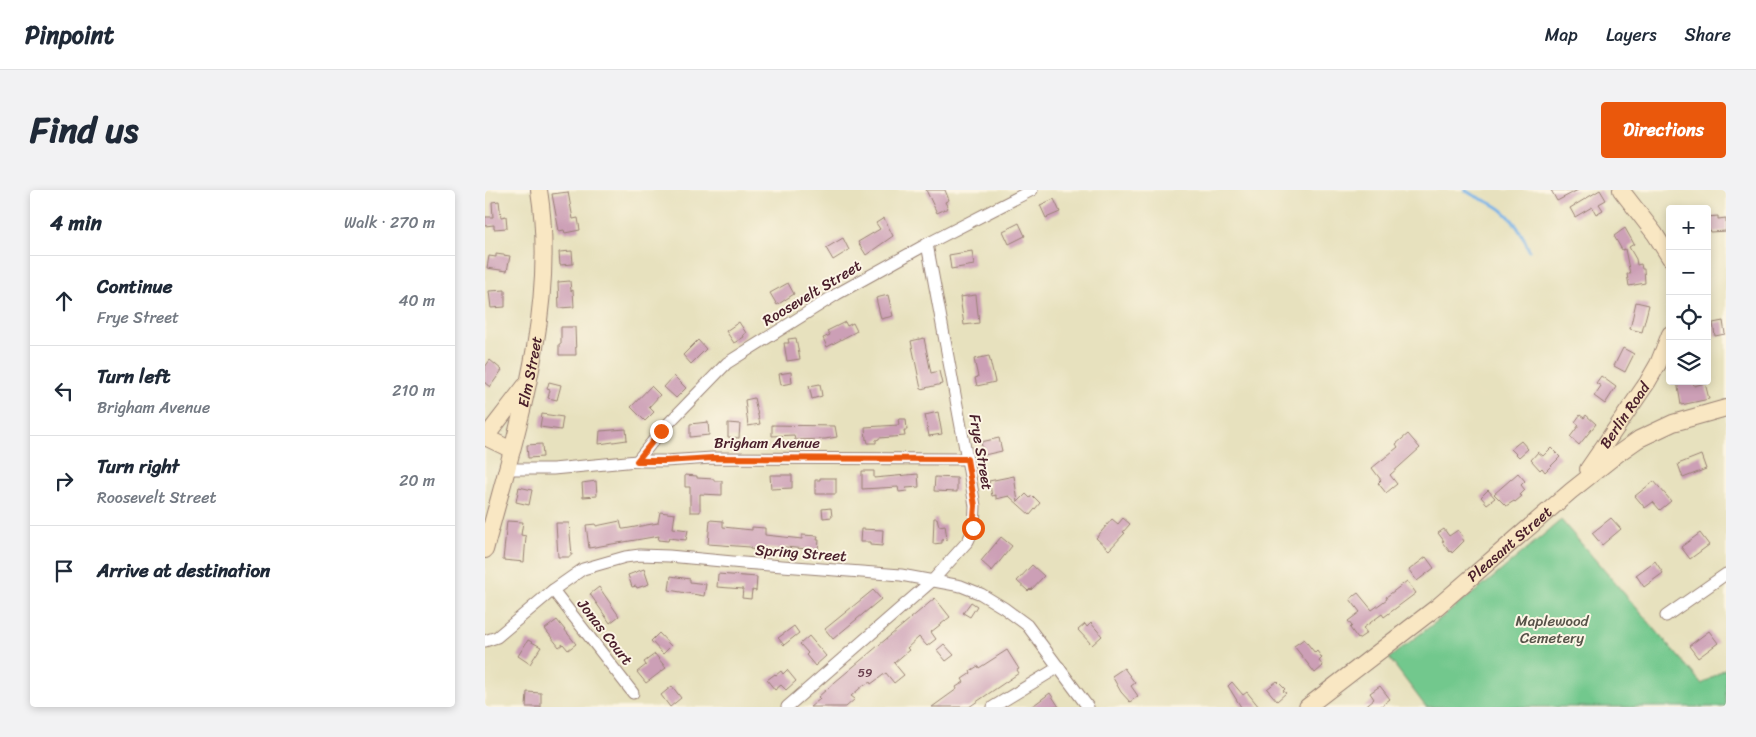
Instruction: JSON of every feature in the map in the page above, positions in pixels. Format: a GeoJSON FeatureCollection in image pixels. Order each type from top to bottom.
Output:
{"type":"FeatureCollection","features":[{"type":"Feature","properties":{"kind":"street","name":"Elm Street"},"geometry":{"type":"LineString","coordinates":[[485,550],[528,384],[536,337],[544,235],[539,190]]}},
{"type":"Feature","properties":{"kind":"street","name":"Roosevelt Street"},"geometry":{"type":"LineString","coordinates":[[637,461],[661,431],[727,363],[837,294],[927,244],[1032,190]]}},
{"type":"Feature","properties":{"kind":"street"},"geometry":{"type":"LineString","coordinates":[[1621,190],[1666,252]]}},
{"type":"Feature","properties":{"kind":"street","name":"Frye Street"},"geometry":{"type":"LineString","coordinates":[[787,707],[933,580],[968,541],[973,528],[975,506],[927,244]]}},
{"type":"Feature","properties":{"kind":"street","name":"Berlin Road"},"geometry":{"type":"LineString","coordinates":[[1571,490],[1591,466],[1647,383],[1667,340]]}},
{"type":"Feature","properties":{"kind":"street"},"geometry":{"type":"LineString","coordinates":[[512,450],[485,438],[528,384]]}},
{"type":"Feature","properties":{"kind":"street","name":"Pleasant Street"},"geometry":{"type":"LineString","coordinates":[[1307,707],[1437,607],[1571,490],[1639,439],[1673,423],[1726,408]]}},
{"type":"Feature","properties":{"kind":"street","name":"Brigham Avenue"},"geometry":{"type":"LineString","coordinates":[[507,470],[553,469],[637,461],[712,458],[967,459]]}},
{"type":"Feature","properties":{"kind":"street","name":"Spring Street"},"geometry":{"type":"LineString","coordinates":[[485,641],[497,637],[553,590],[583,569],[640,555],[901,575],[961,586],[981,594],[1027,624],[1088,707]]}},
{"type":"Feature","properties":{"kind":"street"},"geometry":{"type":"LineString","coordinates":[[1666,616],[1726,574]]}},
{"type":"Feature","properties":{"kind":"street","name":"Jonas Court"},"geometry":{"type":"LineString","coordinates":[[553,590],[633,693]]}},
{"type":"Feature","properties":{"kind":"street"},"geometry":{"type":"LineString","coordinates":[[993,707],[1059,667]]}},
{"type":"Feature","properties":{"kind":"green space","name":"Maplewood Cemetery"},"geometry":{"type":"Polygon","coordinates":[[[1561,520],[1702,684],[1726,668],[1726,707],[1426,707],[1389,658],[1489,581],[1561,520]]]}},
{"type":"Feature","properties":{"kind":"building"},"geometry":{"type":"Polygon","coordinates":[[[926,190],[945,190],[949,200],[945,202],[948,208],[937,213],[926,190]]]}},
{"type":"Feature","properties":{"kind":"building"},"geometry":{"type":"Polygon","coordinates":[[[1551,190],[1578,190],[1557,201],[1551,190]]]}},
{"type":"Feature","properties":{"kind":"building"},"geometry":{"type":"Polygon","coordinates":[[[1600,190],[1606,200],[1599,204],[1603,210],[1596,214],[1592,207],[1575,217],[1570,208],[1600,190]]]}},
{"type":"Feature","properties":{"kind":"building"},"geometry":{"type":"Polygon","coordinates":[[[568,192],[573,219],[578,218],[580,230],[565,233],[564,230],[559,231],[552,194],[568,192]]]}},
{"type":"Feature","properties":{"kind":"building"},"geometry":{"type":"Polygon","coordinates":[[[1054,199],[1060,212],[1046,218],[1040,205],[1054,199]]]}},
{"type":"Feature","properties":{"kind":"building"},"geometry":{"type":"Polygon","coordinates":[[[499,201],[501,217],[506,216],[507,228],[494,229],[494,225],[485,226],[485,217],[493,217],[492,202],[499,201]]]}},
{"type":"Feature","properties":{"kind":"building"},"geometry":{"type":"Polygon","coordinates":[[[1718,216],[1718,219],[1726,218],[1726,231],[1711,232],[1711,217],[1718,216]]]}},
{"type":"Feature","properties":{"kind":"building"},"geometry":{"type":"Polygon","coordinates":[[[884,218],[893,236],[866,255],[858,242],[880,229],[876,223],[884,218]]]}},
{"type":"Feature","properties":{"kind":"building"},"geometry":{"type":"Polygon","coordinates":[[[1019,223],[1025,236],[1009,244],[1003,231],[1019,223]]]}},
{"type":"Feature","properties":{"kind":"building"},"geometry":{"type":"Polygon","coordinates":[[[1625,228],[1634,244],[1629,247],[1636,259],[1637,265],[1641,264],[1642,269],[1644,269],[1645,283],[1629,286],[1627,274],[1630,274],[1625,249],[1622,250],[1614,236],[1625,228]]]}},
{"type":"Feature","properties":{"kind":"building"},"geometry":{"type":"Polygon","coordinates":[[[843,238],[849,250],[833,260],[826,248],[843,238]]]}},
{"type":"Feature","properties":{"kind":"building"},"geometry":{"type":"Polygon","coordinates":[[[572,251],[573,264],[560,265],[559,252],[572,251]]]}},
{"type":"Feature","properties":{"kind":"building"},"geometry":{"type":"Polygon","coordinates":[[[972,251],[974,265],[951,269],[949,255],[972,251]]]}},
{"type":"Feature","properties":{"kind":"building"},"geometry":{"type":"Polygon","coordinates":[[[496,254],[510,256],[507,271],[487,268],[489,256],[496,257],[496,254]]]}},
{"type":"Feature","properties":{"kind":"building"},"geometry":{"type":"Polygon","coordinates":[[[570,281],[571,291],[573,290],[574,307],[559,308],[558,282],[570,281]]]}},
{"type":"Feature","properties":{"kind":"building"},"geometry":{"type":"Polygon","coordinates":[[[788,283],[794,294],[777,305],[770,293],[788,283]]]}},
{"type":"Feature","properties":{"kind":"building"},"geometry":{"type":"Polygon","coordinates":[[[505,290],[505,307],[491,308],[489,291],[505,290]]]}},
{"type":"Feature","properties":{"kind":"building"},"geometry":{"type":"Polygon","coordinates":[[[888,295],[893,316],[881,319],[876,298],[888,295]]]}},
{"type":"Feature","properties":{"kind":"building"},"geometry":{"type":"Polygon","coordinates":[[[976,295],[979,323],[964,325],[960,297],[976,295]]]}},
{"type":"Feature","properties":{"kind":"building"},"geometry":{"type":"Polygon","coordinates":[[[1636,302],[1649,305],[1642,332],[1630,329],[1636,302]]]}},
{"type":"Feature","properties":{"kind":"building"},"geometry":{"type":"Polygon","coordinates":[[[1723,321],[1725,334],[1715,336],[1713,323],[1723,321]]]}},
{"type":"Feature","properties":{"kind":"building"},"geometry":{"type":"Polygon","coordinates":[[[739,322],[746,333],[743,335],[744,337],[734,343],[726,331],[739,322]]]}},
{"type":"Feature","properties":{"kind":"building"},"geometry":{"type":"Polygon","coordinates":[[[845,322],[847,326],[853,323],[857,331],[827,347],[823,338],[830,335],[827,331],[845,322]]]}},
{"type":"Feature","properties":{"kind":"building"},"geometry":{"type":"Polygon","coordinates":[[[561,327],[575,327],[576,355],[559,355],[561,327]]]}},
{"type":"Feature","properties":{"kind":"building"},"geometry":{"type":"Polygon","coordinates":[[[796,338],[800,359],[787,361],[784,343],[789,343],[788,339],[796,338]]]}},
{"type":"Feature","properties":{"kind":"building"},"geometry":{"type":"Polygon","coordinates":[[[924,338],[931,373],[939,371],[942,384],[921,389],[911,341],[924,338]]]}},
{"type":"Feature","properties":{"kind":"building"},"geometry":{"type":"Polygon","coordinates":[[[698,340],[706,349],[691,364],[683,355],[698,340]]]}},
{"type":"Feature","properties":{"kind":"building"},"geometry":{"type":"Polygon","coordinates":[[[1623,348],[1634,354],[1625,372],[1614,366],[1623,348]]]}},
{"type":"Feature","properties":{"kind":"building"},"geometry":{"type":"Polygon","coordinates":[[[989,356],[995,382],[977,386],[975,378],[978,377],[974,359],[989,356]]]}},
{"type":"Feature","properties":{"kind":"building"},"geometry":{"type":"Polygon","coordinates":[[[490,360],[502,370],[490,387],[485,383],[485,367],[490,360]]]}},
{"type":"Feature","properties":{"kind":"building"},"geometry":{"type":"Polygon","coordinates":[[[791,372],[792,383],[781,385],[779,374],[791,372]]]}},
{"type":"Feature","properties":{"kind":"building"},"geometry":{"type":"Polygon","coordinates":[[[674,376],[686,388],[676,398],[664,387],[674,376]]]}},
{"type":"Feature","properties":{"kind":"building"},"geometry":{"type":"Polygon","coordinates":[[[1601,376],[1616,387],[1605,404],[1594,396],[1601,386],[1596,383],[1601,376]]]}},
{"type":"Feature","properties":{"kind":"building"},"geometry":{"type":"Polygon","coordinates":[[[549,382],[561,385],[557,400],[548,398],[550,390],[547,389],[549,382]]]}},
{"type":"Feature","properties":{"kind":"building"},"geometry":{"type":"Polygon","coordinates":[[[820,384],[822,396],[812,399],[809,386],[820,384]]]}},
{"type":"Feature","properties":{"kind":"building"},"geometry":{"type":"Polygon","coordinates":[[[1678,385],[1706,385],[1709,399],[1681,405],[1678,385]]]}},
{"type":"Feature","properties":{"kind":"building"},"geometry":{"type":"Polygon","coordinates":[[[651,386],[660,395],[649,407],[654,412],[645,421],[631,407],[651,386]]]}},
{"type":"Feature","properties":{"kind":"building"},"geometry":{"type":"Polygon","coordinates":[[[754,398],[760,424],[748,426],[745,400],[754,398]]]}},
{"type":"Feature","properties":{"kind":"building"},"geometry":{"type":"Polygon","coordinates":[[[938,412],[942,434],[929,436],[925,415],[938,412]]]}},
{"type":"Feature","properties":{"kind":"building"},"geometry":{"type":"Polygon","coordinates":[[[542,414],[563,417],[561,430],[540,427],[542,414]]]}},
{"type":"Feature","properties":{"kind":"building"},"geometry":{"type":"Polygon","coordinates":[[[1580,415],[1584,418],[1586,415],[1596,424],[1579,445],[1570,437],[1579,425],[1575,422],[1580,415]]]}},
{"type":"Feature","properties":{"kind":"building"},"geometry":{"type":"Polygon","coordinates":[[[898,419],[906,419],[907,430],[904,430],[905,436],[879,438],[876,440],[876,443],[868,443],[865,427],[899,425],[898,419]]]}},
{"type":"Feature","properties":{"kind":"building"},"geometry":{"type":"Polygon","coordinates":[[[708,422],[709,435],[690,437],[690,424],[708,422]]]}},
{"type":"Feature","properties":{"kind":"building"},"geometry":{"type":"Polygon","coordinates":[[[728,423],[740,424],[739,438],[728,437],[728,423]]]}},
{"type":"Feature","properties":{"kind":"building"},"geometry":{"type":"Polygon","coordinates":[[[772,425],[835,426],[837,437],[795,440],[794,435],[772,436],[772,425]]]}},
{"type":"Feature","properties":{"kind":"building"},"geometry":{"type":"Polygon","coordinates":[[[626,429],[627,440],[599,444],[600,431],[626,429]]]}},
{"type":"Feature","properties":{"kind":"building"},"geometry":{"type":"Polygon","coordinates":[[[1408,434],[1420,448],[1390,475],[1397,484],[1386,493],[1378,483],[1381,480],[1372,468],[1398,447],[1396,444],[1408,434]]]}},
{"type":"Feature","properties":{"kind":"building"},"geometry":{"type":"Polygon","coordinates":[[[999,438],[1002,451],[984,455],[981,442],[999,438]]]}},
{"type":"Feature","properties":{"kind":"building"},"geometry":{"type":"Polygon","coordinates":[[[1521,441],[1528,449],[1519,457],[1511,449],[1521,441]]]}},
{"type":"Feature","properties":{"kind":"building"},"geometry":{"type":"Polygon","coordinates":[[[542,444],[543,457],[528,458],[527,445],[542,444]]]}},
{"type":"Feature","properties":{"kind":"building"},"geometry":{"type":"Polygon","coordinates":[[[1551,448],[1560,457],[1545,472],[1542,468],[1540,470],[1531,460],[1538,452],[1543,456],[1551,448]]]}},
{"type":"Feature","properties":{"kind":"building"},"geometry":{"type":"Polygon","coordinates":[[[1701,455],[1706,469],[1683,478],[1678,464],[1701,455]]]}},
{"type":"Feature","properties":{"kind":"building"},"geometry":{"type":"Polygon","coordinates":[[[862,471],[874,471],[874,478],[918,474],[919,487],[906,488],[907,491],[899,492],[898,487],[862,489],[862,471]]]}},
{"type":"Feature","properties":{"kind":"building"},"geometry":{"type":"Polygon","coordinates":[[[1518,473],[1525,481],[1521,485],[1525,490],[1520,495],[1522,496],[1515,502],[1506,506],[1494,494],[1518,473]]]}},
{"type":"Feature","properties":{"kind":"building"},"geometry":{"type":"Polygon","coordinates":[[[685,475],[722,481],[722,495],[700,494],[700,512],[690,512],[690,487],[685,487],[685,475]]]}},
{"type":"Feature","properties":{"kind":"building"},"geometry":{"type":"Polygon","coordinates":[[[770,475],[792,475],[792,488],[771,489],[770,475]]]}},
{"type":"Feature","properties":{"kind":"building"},"geometry":{"type":"Polygon","coordinates":[[[1014,476],[1018,502],[1026,494],[1030,498],[1032,495],[1040,503],[1030,515],[1009,496],[996,499],[996,495],[992,496],[989,481],[1014,476]]]}},
{"type":"Feature","properties":{"kind":"building"},"geometry":{"type":"Polygon","coordinates":[[[935,477],[957,478],[957,492],[934,491],[935,477]]]}},
{"type":"Feature","properties":{"kind":"building"},"geometry":{"type":"Polygon","coordinates":[[[820,478],[836,478],[836,494],[815,494],[815,480],[820,480],[820,478]]]}},
{"type":"Feature","properties":{"kind":"building"},"geometry":{"type":"Polygon","coordinates":[[[596,481],[597,496],[583,497],[582,483],[596,481]]]}},
{"type":"Feature","properties":{"kind":"building"},"geometry":{"type":"Polygon","coordinates":[[[1654,481],[1671,501],[1660,510],[1653,502],[1645,508],[1635,496],[1654,481]]]}},
{"type":"Feature","properties":{"kind":"building"},"geometry":{"type":"Polygon","coordinates":[[[519,487],[532,490],[529,505],[516,502],[519,487]]]}},
{"type":"Feature","properties":{"kind":"building"},"geometry":{"type":"Polygon","coordinates":[[[1488,490],[1495,498],[1487,504],[1481,497],[1488,490]]]}},
{"type":"Feature","properties":{"kind":"building"},"geometry":{"type":"Polygon","coordinates":[[[831,508],[832,517],[823,518],[822,509],[831,508]]]}},
{"type":"Feature","properties":{"kind":"building"},"geometry":{"type":"Polygon","coordinates":[[[660,512],[675,514],[673,528],[688,530],[686,540],[669,538],[668,541],[658,540],[659,536],[589,548],[586,525],[596,524],[596,526],[620,521],[622,529],[624,529],[658,523],[660,512]]]}},
{"type":"Feature","properties":{"kind":"building"},"geometry":{"type":"Polygon","coordinates":[[[934,518],[937,518],[939,526],[945,525],[947,539],[942,540],[942,543],[933,544],[934,518]]]}},
{"type":"Feature","properties":{"kind":"building"},"geometry":{"type":"Polygon","coordinates":[[[1123,518],[1130,524],[1123,532],[1125,533],[1109,550],[1096,538],[1112,519],[1118,524],[1123,518]]]}},
{"type":"Feature","properties":{"kind":"building"},"geometry":{"type":"Polygon","coordinates":[[[1611,518],[1621,529],[1602,545],[1592,533],[1611,518]]]}},
{"type":"Feature","properties":{"kind":"building"},"geometry":{"type":"Polygon","coordinates":[[[710,520],[723,521],[723,527],[752,530],[752,527],[765,528],[765,535],[802,539],[802,535],[818,536],[818,550],[785,547],[785,550],[763,548],[763,551],[750,549],[750,547],[708,544],[710,520]]]}},
{"type":"Feature","properties":{"kind":"building"},"geometry":{"type":"Polygon","coordinates":[[[507,521],[523,522],[521,535],[526,536],[524,562],[503,560],[507,521]]]}},
{"type":"Feature","properties":{"kind":"building"},"geometry":{"type":"Polygon","coordinates":[[[556,523],[569,523],[572,555],[570,557],[558,557],[556,523]]]}},
{"type":"Feature","properties":{"kind":"building"},"geometry":{"type":"Polygon","coordinates":[[[861,529],[883,530],[882,546],[870,545],[870,542],[860,542],[861,529]]]}},
{"type":"Feature","properties":{"kind":"building"},"geometry":{"type":"Polygon","coordinates":[[[1444,529],[1449,536],[1458,530],[1463,537],[1464,541],[1452,553],[1442,542],[1444,541],[1438,533],[1444,529]]]}},
{"type":"Feature","properties":{"kind":"building"},"geometry":{"type":"Polygon","coordinates":[[[1700,533],[1709,545],[1690,559],[1681,547],[1700,533]]]}},
{"type":"Feature","properties":{"kind":"building"},"geometry":{"type":"Polygon","coordinates":[[[1001,537],[1012,546],[992,571],[981,561],[1001,537]]]}},
{"type":"Feature","properties":{"kind":"building"},"geometry":{"type":"Polygon","coordinates":[[[1426,557],[1434,568],[1417,581],[1409,570],[1426,557]]]}},
{"type":"Feature","properties":{"kind":"building"},"geometry":{"type":"Polygon","coordinates":[[[1655,561],[1663,573],[1644,587],[1636,575],[1655,561]]]}},
{"type":"Feature","properties":{"kind":"building"},"geometry":{"type":"Polygon","coordinates":[[[1032,565],[1044,576],[1028,591],[1017,581],[1032,565]]]}},
{"type":"Feature","properties":{"kind":"building"},"geometry":{"type":"Polygon","coordinates":[[[644,569],[649,584],[637,588],[636,586],[632,587],[628,575],[644,569]]]}},
{"type":"Feature","properties":{"kind":"building"},"geometry":{"type":"Polygon","coordinates":[[[718,574],[757,577],[756,591],[752,590],[751,599],[742,598],[743,589],[717,587],[718,574]]]}},
{"type":"Feature","properties":{"kind":"building"},"geometry":{"type":"Polygon","coordinates":[[[671,576],[690,579],[690,582],[706,584],[704,596],[669,590],[671,576]]]}},
{"type":"Feature","properties":{"kind":"building"},"geometry":{"type":"Polygon","coordinates":[[[1407,581],[1416,593],[1384,617],[1382,614],[1363,628],[1367,633],[1358,639],[1350,628],[1352,626],[1348,621],[1360,612],[1350,599],[1358,593],[1372,610],[1407,581]]]}},
{"type":"Feature","properties":{"kind":"building"},"geometry":{"type":"Polygon","coordinates":[[[599,587],[619,616],[610,623],[590,594],[599,587]]]}},
{"type":"Feature","properties":{"kind":"building"},"geometry":{"type":"Polygon","coordinates":[[[873,590],[881,599],[833,639],[825,629],[873,590]]]}},
{"type":"Feature","properties":{"kind":"building"},"geometry":{"type":"Polygon","coordinates":[[[935,598],[950,617],[931,632],[936,639],[927,646],[919,637],[907,648],[909,650],[894,663],[904,675],[894,683],[886,673],[871,684],[870,682],[865,684],[851,696],[855,699],[846,707],[810,707],[835,682],[935,598]]]}},
{"type":"Feature","properties":{"kind":"building"},"geometry":{"type":"Polygon","coordinates":[[[971,602],[977,606],[970,617],[963,613],[971,602]]]}},
{"type":"Feature","properties":{"kind":"building"},"geometry":{"type":"Polygon","coordinates":[[[557,620],[576,644],[568,650],[563,644],[559,647],[545,629],[557,620]]]}},
{"type":"Feature","properties":{"kind":"building"},"geometry":{"type":"Polygon","coordinates":[[[1091,623],[1102,636],[1092,645],[1078,630],[1085,624],[1087,627],[1091,623]]]}},
{"type":"Feature","properties":{"kind":"building"},"geometry":{"type":"Polygon","coordinates":[[[794,626],[799,633],[784,645],[778,638],[794,626]]]}},
{"type":"Feature","properties":{"kind":"building"},"geometry":{"type":"Polygon","coordinates":[[[1709,631],[1718,643],[1698,658],[1689,646],[1709,631]]]}},
{"type":"Feature","properties":{"kind":"building"},"geometry":{"type":"Polygon","coordinates":[[[659,633],[671,646],[663,654],[651,641],[659,633]]]}},
{"type":"Feature","properties":{"kind":"building"},"geometry":{"type":"Polygon","coordinates":[[[809,636],[826,656],[815,666],[806,655],[808,653],[800,644],[809,636]]]}},
{"type":"Feature","properties":{"kind":"building"},"geometry":{"type":"Polygon","coordinates":[[[1304,639],[1315,653],[1317,651],[1322,658],[1319,661],[1323,666],[1315,673],[1294,646],[1304,639]]]}},
{"type":"Feature","properties":{"kind":"building"},"geometry":{"type":"Polygon","coordinates":[[[528,640],[541,647],[530,664],[518,656],[528,640]]]}},
{"type":"Feature","properties":{"kind":"building"},"geometry":{"type":"Polygon","coordinates":[[[944,644],[954,655],[946,661],[937,650],[944,644]]]}},
{"type":"Feature","properties":{"kind":"building"},"geometry":{"type":"Polygon","coordinates":[[[1007,650],[1019,669],[1017,670],[1019,673],[969,707],[932,707],[957,689],[956,687],[964,682],[962,679],[971,673],[970,671],[978,666],[979,668],[1007,650]]]}},
{"type":"Feature","properties":{"kind":"building"},"geometry":{"type":"Polygon","coordinates":[[[655,654],[666,668],[646,683],[637,672],[646,665],[644,662],[655,654]]]}},
{"type":"Feature","properties":{"kind":"building"},"geometry":{"type":"Polygon","coordinates":[[[1124,668],[1135,683],[1131,686],[1138,696],[1130,702],[1121,692],[1112,676],[1124,668]]]}},
{"type":"Feature","properties":{"kind":"building"},"geometry":{"type":"Polygon","coordinates":[[[787,670],[796,681],[786,690],[781,685],[775,690],[767,680],[781,671],[783,674],[787,670]]]}},
{"type":"Feature","properties":{"kind":"building"},"geometry":{"type":"Polygon","coordinates":[[[1277,681],[1285,689],[1283,691],[1286,693],[1277,701],[1267,689],[1277,681]]]}},
{"type":"Feature","properties":{"kind":"building"},"geometry":{"type":"Polygon","coordinates":[[[1232,682],[1243,695],[1247,692],[1259,707],[1241,707],[1228,686],[1232,682]]]}},
{"type":"Feature","properties":{"kind":"building"},"geometry":{"type":"Polygon","coordinates":[[[672,686],[681,698],[670,707],[661,695],[672,686]]]}},
{"type":"Feature","properties":{"kind":"building"},"geometry":{"type":"Polygon","coordinates":[[[1380,686],[1390,699],[1380,707],[1364,707],[1374,699],[1370,693],[1380,686]]]}},
{"type":"Feature","properties":{"kind":"building"},"geometry":{"type":"Polygon","coordinates":[[[527,692],[541,693],[541,707],[526,707],[527,692]]]}},
{"type":"Feature","properties":{"kind":"building"},"geometry":{"type":"Polygon","coordinates":[[[1050,693],[1059,707],[1031,707],[1038,702],[1050,693]]]}},
{"type":"Feature","properties":{"kind":"waterway"},"geometry":{"type":"LineString","coordinates":[[1465,190],[1494,205],[1507,215],[1518,229],[1529,250]]}},
{"type":"Feature","properties":{"kind":"route"},"geometry":{"type":"LineString","coordinates":[[661,431],[637,461],[712,458],[967,459],[975,506],[973,528]]}}]}
